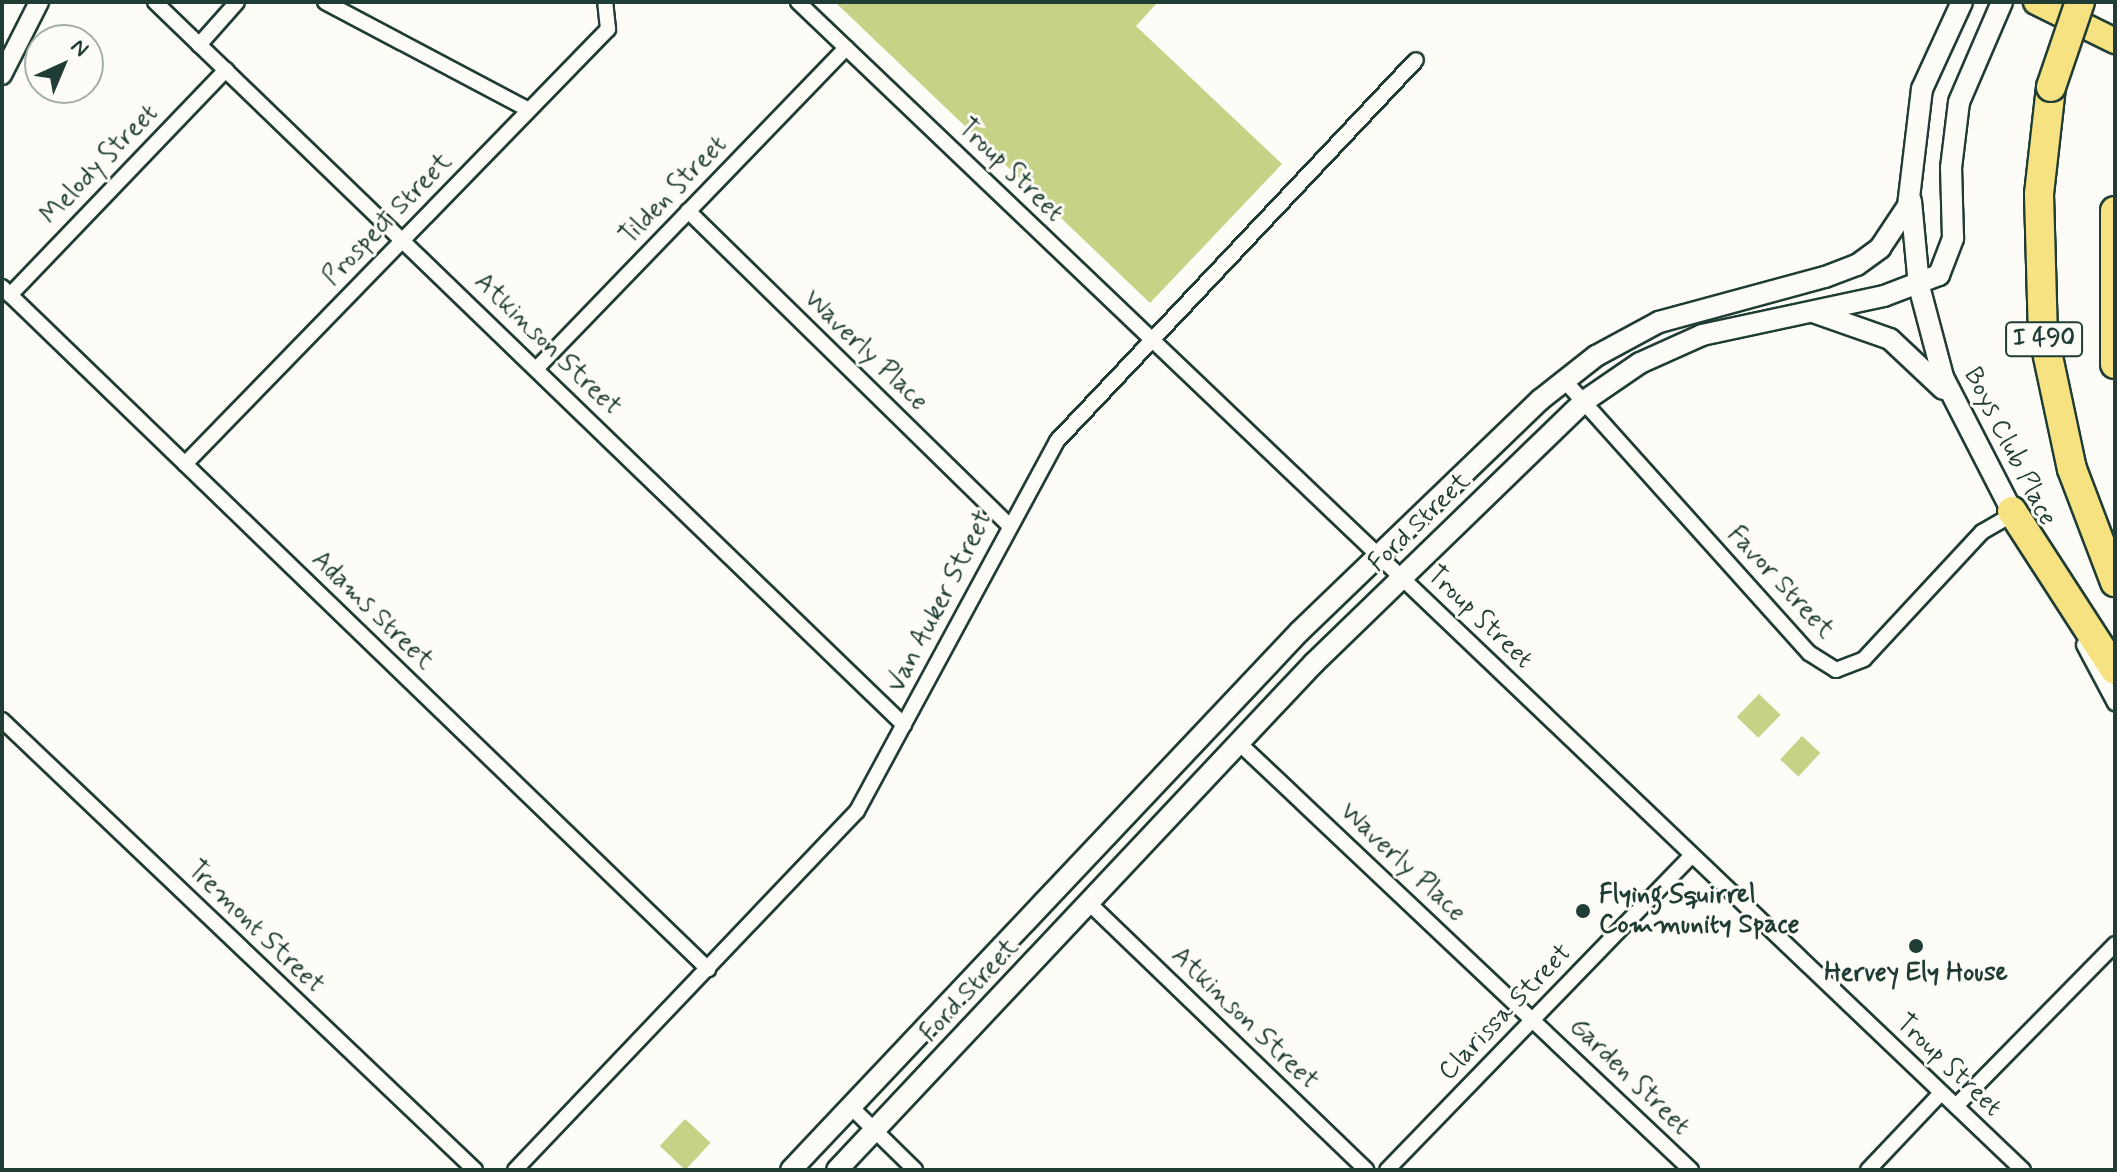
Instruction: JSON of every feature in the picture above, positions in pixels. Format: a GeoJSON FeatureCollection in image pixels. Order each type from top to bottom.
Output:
{"type":"FeatureCollection","features":[{"type":"Feature","properties":{"kind":"highway","name":"I 490"},"geometry":{"type":"LineString","coordinates":[[2071,2],[2051,87],[2039,194],[2043,333],[2072,469],[2115,582]]}},
{"type":"Feature","properties":{"kind":"highway"},"geometry":{"type":"LineString","coordinates":[[2051,87],[2080,2]]}},
{"type":"Feature","properties":{"kind":"highway","name":"I 490"},"geometry":{"type":"LineString","coordinates":[[2115,211],[2115,364]]}},
{"type":"Feature","properties":{"kind":"highway"},"geometry":{"type":"LineString","coordinates":[[2012,511],[2115,670]]}},
{"type":"Feature","properties":{"kind":"main road","name":"Ford Street"},"geometry":{"type":"LineString","coordinates":[[791,1170],[1378,555],[1564,380],[1659,322],[1857,265],[1887,241],[1911,197],[1920,98],[1962,2]]}},
{"type":"Feature","properties":{"kind":"main road"},"geometry":{"type":"LineString","coordinates":[[1919,286],[1939,275],[1952,250],[1953,134],[1959,102],[2002,2]]}},
{"type":"Feature","properties":{"kind":"main road"},"geometry":{"type":"LineString","coordinates":[[2036,2],[2115,41]]}},
{"type":"Feature","properties":{"kind":"main road","name":"Boys Club Place"},"geometry":{"type":"LineString","coordinates":[[1911,197],[1919,286],[1957,410],[2012,511]]}},
{"type":"Feature","properties":{"kind":"main road","name":"Ford Street"},"geometry":{"type":"LineString","coordinates":[[837,1170],[1239,743],[1401,577],[1583,402],[1670,348],[1733,325],[1919,286]]}},
{"type":"Feature","properties":{"kind":"main road"},"geometry":{"type":"LineString","coordinates":[[1800,312],[1832,316],[1890,339],[1934,376],[1957,410]]}},
{"type":"Feature","properties":{"kind":"street"},"geometry":{"type":"LineString","coordinates":[[2,75],[39,2]]}},
{"type":"Feature","properties":{"kind":"street","name":"Atkinson Street"},"geometry":{"type":"LineString","coordinates":[[155,2],[404,239],[904,725]]}},
{"type":"Feature","properties":{"kind":"street"},"geometry":{"type":"LineString","coordinates":[[199,45],[237,2]]}},
{"type":"Feature","properties":{"kind":"street"},"geometry":{"type":"LineString","coordinates":[[325,2],[527,109]]}},
{"type":"Feature","properties":{"kind":"street","name":"Prospect Street"},"geometry":{"type":"LineString","coordinates":[[185,464],[608,29],[605,2]]}},
{"type":"Feature","properties":{"kind":"street","name":"Troup Street"},"geometry":{"type":"LineString","coordinates":[[798,2],[2023,1170]]}},
{"type":"Feature","properties":{"kind":"street","name":"Tilden Street"},"geometry":{"type":"LineString","coordinates":[[537,368],[846,48]]}},
{"type":"Feature","properties":{"kind":"street","name":"Van Auker Street"},"geometry":{"type":"LineString","coordinates":[[515,1170],[849,820],[904,725],[1008,524],[1057,441],[1150,338],[1416,60]]}},
{"type":"Feature","properties":{"kind":"street","name":"Melody Street"},"geometry":{"type":"LineString","coordinates":[[6,291],[226,70]]}},
{"type":"Feature","properties":{"kind":"street","name":"Waverly Place"},"geometry":{"type":"LineString","coordinates":[[688,211],[1008,524]]}},
{"type":"Feature","properties":{"kind":"street","name":"Adams Street"},"geometry":{"type":"LineString","coordinates":[[6,291],[708,969]]}},
{"type":"Feature","properties":{"kind":"street","name":"Favor Street"},"geometry":{"type":"LineString","coordinates":[[1564,380],[1809,653],[1836,670],[1864,659],[1974,540],[2012,511]]}},
{"type":"Feature","properties":{"kind":"street","name":"Boys Club Place"},"geometry":{"type":"LineString","coordinates":[[2012,511],[2115,703]]}},
{"type":"Feature","properties":{"kind":"street","name":"Tremont Street"},"geometry":{"type":"LineString","coordinates":[[2,720],[475,1170]]}},
{"type":"Feature","properties":{"kind":"street","name":"Waverly Place"},"geometry":{"type":"LineString","coordinates":[[1239,743],[1533,1019]]}},
{"type":"Feature","properties":{"kind":"street","name":"Clarissa Street"},"geometry":{"type":"LineString","coordinates":[[1387,1170],[1692,855]]}},
{"type":"Feature","properties":{"kind":"street","name":"Atkinson Street"},"geometry":{"type":"LineString","coordinates":[[1089,903],[1366,1170]]}},
{"type":"Feature","properties":{"kind":"street"},"geometry":{"type":"LineString","coordinates":[[1956,1106],[2115,944]]}},
{"type":"Feature","properties":{"kind":"street","name":"Garden Street"},"geometry":{"type":"LineString","coordinates":[[1533,1019],[1691,1170]]}},
{"type":"Feature","properties":{"kind":"street"},"geometry":{"type":"LineString","coordinates":[[1868,1170],[1941,1093]]}},
{"type":"Feature","properties":{"kind":"street"},"geometry":{"type":"LineString","coordinates":[[851,1107],[915,1170]]}},
{"type":"Feature","properties":{"kind":"green space"},"geometry":{"type":"Polygon","coordinates":[[[835,2],[1158,2],[1136,26],[1282,164],[1150,303],[835,2]]]}},
{"type":"Feature","properties":{"kind":"green space"},"geometry":{"type":"Polygon","coordinates":[[[1759,694],[1781,715],[1758,738],[1737,717],[1759,694]]]}},
{"type":"Feature","properties":{"kind":"green space"},"geometry":{"type":"Polygon","coordinates":[[[1802,736],[1820,753],[1798,776],[1780,759],[1802,736]]]}},
{"type":"Feature","properties":{"kind":"green space"},"geometry":{"type":"Polygon","coordinates":[[[685,1119],[711,1143],[685,1170],[660,1146],[685,1119]]]}},
{"type":"Feature","properties":{"kind":"place","name":"Flying Squirrel Community Space"},"geometry":{"type":"Point","coordinates":[1583,911]}},
{"type":"Feature","properties":{"kind":"place","name":"Hervey Ely House"},"geometry":{"type":"Point","coordinates":[1916,946]}}]}
